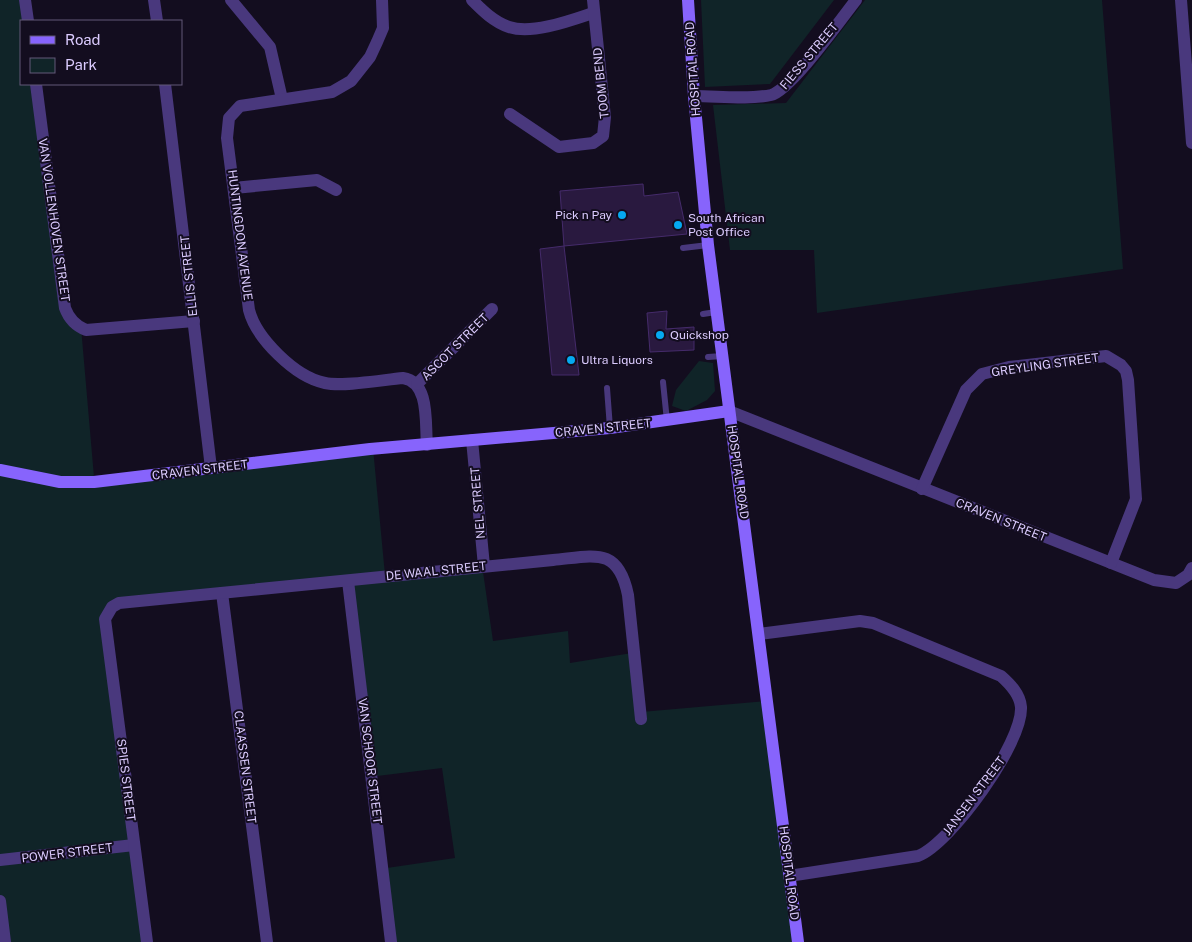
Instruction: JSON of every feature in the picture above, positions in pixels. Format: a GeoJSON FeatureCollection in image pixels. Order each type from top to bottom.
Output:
{"type":"FeatureCollection","features":[{"type":"Feature","properties":{"kind":"main road","name":"HOSPITAL ROAD"},"geometry":{"type":"LineString","coordinates":[[688,0],[694,96],[708,245],[798,942]]}},
{"type":"Feature","properties":{"kind":"main road","name":"CRAVEN STREET"},"geometry":{"type":"LineString","coordinates":[[0,470],[33,478],[81,483],[427,444],[610,428],[729,411]]}},
{"type":"Feature","properties":{"kind":"street"},"geometry":{"type":"LineString","coordinates":[[25,0],[28,20]]}},
{"type":"Feature","properties":{"kind":"street"},"geometry":{"type":"LineString","coordinates":[[154,0],[157,20]]}},
{"type":"Feature","properties":{"kind":"street"},"geometry":{"type":"LineString","coordinates":[[231,0],[270,46],[282,99]]}},
{"type":"Feature","properties":{"kind":"street","name":"HUNTINGDON AVENUE"},"geometry":{"type":"LineString","coordinates":[[382,0],[383,28],[378,42],[370,57],[351,81],[332,92],[240,106],[229,118],[227,138],[249,310],[251,318],[265,341],[301,372],[326,383],[403,378],[417,384]]}},
{"type":"Feature","properties":{"kind":"street"},"geometry":{"type":"LineString","coordinates":[[472,0],[488,16],[511,28],[526,29],[561,24],[593,6]]}},
{"type":"Feature","properties":{"kind":"street","name":"FIESS STREET"},"geometry":{"type":"LineString","coordinates":[[694,96],[759,96],[780,92],[856,0]]}},
{"type":"Feature","properties":{"kind":"street"},"geometry":{"type":"LineString","coordinates":[[1181,0],[1192,143]]}},
{"type":"Feature","properties":{"kind":"street","name":"TOOM BEND"},"geometry":{"type":"LineString","coordinates":[[510,114],[559,147],[594,142],[603,136],[605,117],[593,6]]}},
{"type":"Feature","properties":{"kind":"street","name":"VAN VOLLENHOVEN STREET"},"geometry":{"type":"LineString","coordinates":[[36,85],[65,308],[68,316],[74,323],[86,330],[194,321]]}},
{"type":"Feature","properties":{"kind":"street","name":"ELLIS STREET"},"geometry":{"type":"LineString","coordinates":[[165,85],[212,468]]}},
{"type":"Feature","properties":{"kind":"street"},"geometry":{"type":"LineString","coordinates":[[234,188],[317,180],[336,190]]}},
{"type":"Feature","properties":{"kind":"street","name":"ASCOT STREET"},"geometry":{"type":"LineString","coordinates":[[417,384],[492,309]]}},
{"type":"Feature","properties":{"kind":"street","name":"GREYLING STREET"},"geometry":{"type":"LineString","coordinates":[[922,489],[966,390],[982,374],[1036,364],[1096,357],[1111,358],[1126,371],[1128,380],[1136,499],[1111,562]]}},
{"type":"Feature","properties":{"kind":"street"},"geometry":{"type":"LineString","coordinates":[[417,384],[423,401],[427,444]]}},
{"type":"Feature","properties":{"kind":"street","name":"CRAVEN STREET"},"geometry":{"type":"LineString","coordinates":[[729,411],[1154,580],[1176,583],[1188,575],[1192,568]]}},
{"type":"Feature","properties":{"kind":"street","name":"NEL STREET"},"geometry":{"type":"LineString","coordinates":[[472,440],[484,566]]}},
{"type":"Feature","properties":{"kind":"street","name":"DE WAAL STREET"},"geometry":{"type":"LineString","coordinates":[[106,619],[112,607],[119,602],[593,556],[604,558],[618,567],[624,575],[628,595],[641,719]]}},
{"type":"Feature","properties":{"kind":"street","name":"VAN SCHOOR STREET"},"geometry":{"type":"LineString","coordinates":[[348,581],[391,942]]}},
{"type":"Feature","properties":{"kind":"street","name":"CLAASSEN STREET"},"geometry":{"type":"LineString","coordinates":[[222,593],[268,942]]}},
{"type":"Feature","properties":{"kind":"street","name":"SPIES STREET"},"geometry":{"type":"LineString","coordinates":[[106,619],[146,942]]}},
{"type":"Feature","properties":{"kind":"street","name":"JANSEN STREET"},"geometry":{"type":"LineString","coordinates":[[759,634],[860,621],[873,623],[1001,676],[1014,689],[1021,707],[1014,737],[996,769],[950,830],[933,846],[918,856],[789,876]]}},
{"type":"Feature","properties":{"kind":"street","name":"POWER STREET"},"geometry":{"type":"LineString","coordinates":[[0,860],[134,845]]}},
{"type":"Feature","properties":{"kind":"street"},"geometry":{"type":"LineString","coordinates":[[0,902],[5,942]]}},
{"type":"Feature","properties":{"kind":"lane"},"geometry":{"type":"LineString","coordinates":[[682,248],[708,245]]}},
{"type":"Feature","properties":{"kind":"lane"},"geometry":{"type":"LineString","coordinates":[[703,314],[716,312]]}},
{"type":"Feature","properties":{"kind":"lane"},"geometry":{"type":"LineString","coordinates":[[708,356],[722,356]]}},
{"type":"Feature","properties":{"kind":"lane"},"geometry":{"type":"LineString","coordinates":[[663,382],[667,420]]}},
{"type":"Feature","properties":{"kind":"lane"},"geometry":{"type":"LineString","coordinates":[[606,388],[610,428]]}},
{"type":"Feature","properties":{"kind":"green space"},"geometry":{"type":"Polygon","coordinates":[[[0,0],[21,0],[24,20],[20,20],[20,85],[33,85],[64,312],[81,327],[94,477],[373,448],[385,575],[482,565],[493,641],[568,631],[570,663],[632,653],[641,712],[766,701],[797,942],[388,942],[380,869],[455,858],[442,768],[369,777],[346,579],[119,602],[103,619],[144,942],[2,942],[0,925],[0,0]]]}},
{"type":"Feature","properties":{"kind":"green space"},"geometry":{"type":"Polygon","coordinates":[[[701,0],[834,0],[770,84],[705,87],[701,0]]]}},
{"type":"Feature","properties":{"kind":"green space"},"geometry":{"type":"Polygon","coordinates":[[[865,0],[1102,0],[1123,269],[817,313],[814,250],[730,250],[713,105],[786,103],[865,0]]]}},
{"type":"Feature","properties":{"kind":"green space"},"geometry":{"type":"Polygon","coordinates":[[[699,361],[713,363],[715,391],[707,400],[686,411],[672,406],[676,390],[699,361]]]}},
{"type":"Feature","properties":{"kind":"building","name":"Pick n Pay"},"geometry":{"type":"Polygon","coordinates":[[[643,184],[644,196],[678,192],[687,234],[564,246],[560,191],[643,184]]]}},
{"type":"Feature","properties":{"kind":"building"},"geometry":{"type":"Polygon","coordinates":[[[564,246],[579,375],[552,375],[540,249],[564,246]]]}},
{"type":"Feature","properties":{"kind":"building"},"geometry":{"type":"Polygon","coordinates":[[[667,311],[666,329],[694,327],[694,350],[650,352],[647,313],[667,311]]]}},
{"type":"Feature","properties":{"kind":"place","name":"Pick n Pay"},"geometry":{"type":"Point","coordinates":[622,215]}},
{"type":"Feature","properties":{"kind":"place","name":"South African Post Office"},"geometry":{"type":"Point","coordinates":[678,225]}},
{"type":"Feature","properties":{"kind":"place","name":"Quickshop"},"geometry":{"type":"Point","coordinates":[660,335]}},
{"type":"Feature","properties":{"kind":"place","name":"Ultra Liquors"},"geometry":{"type":"Point","coordinates":[571,360]}}]}
